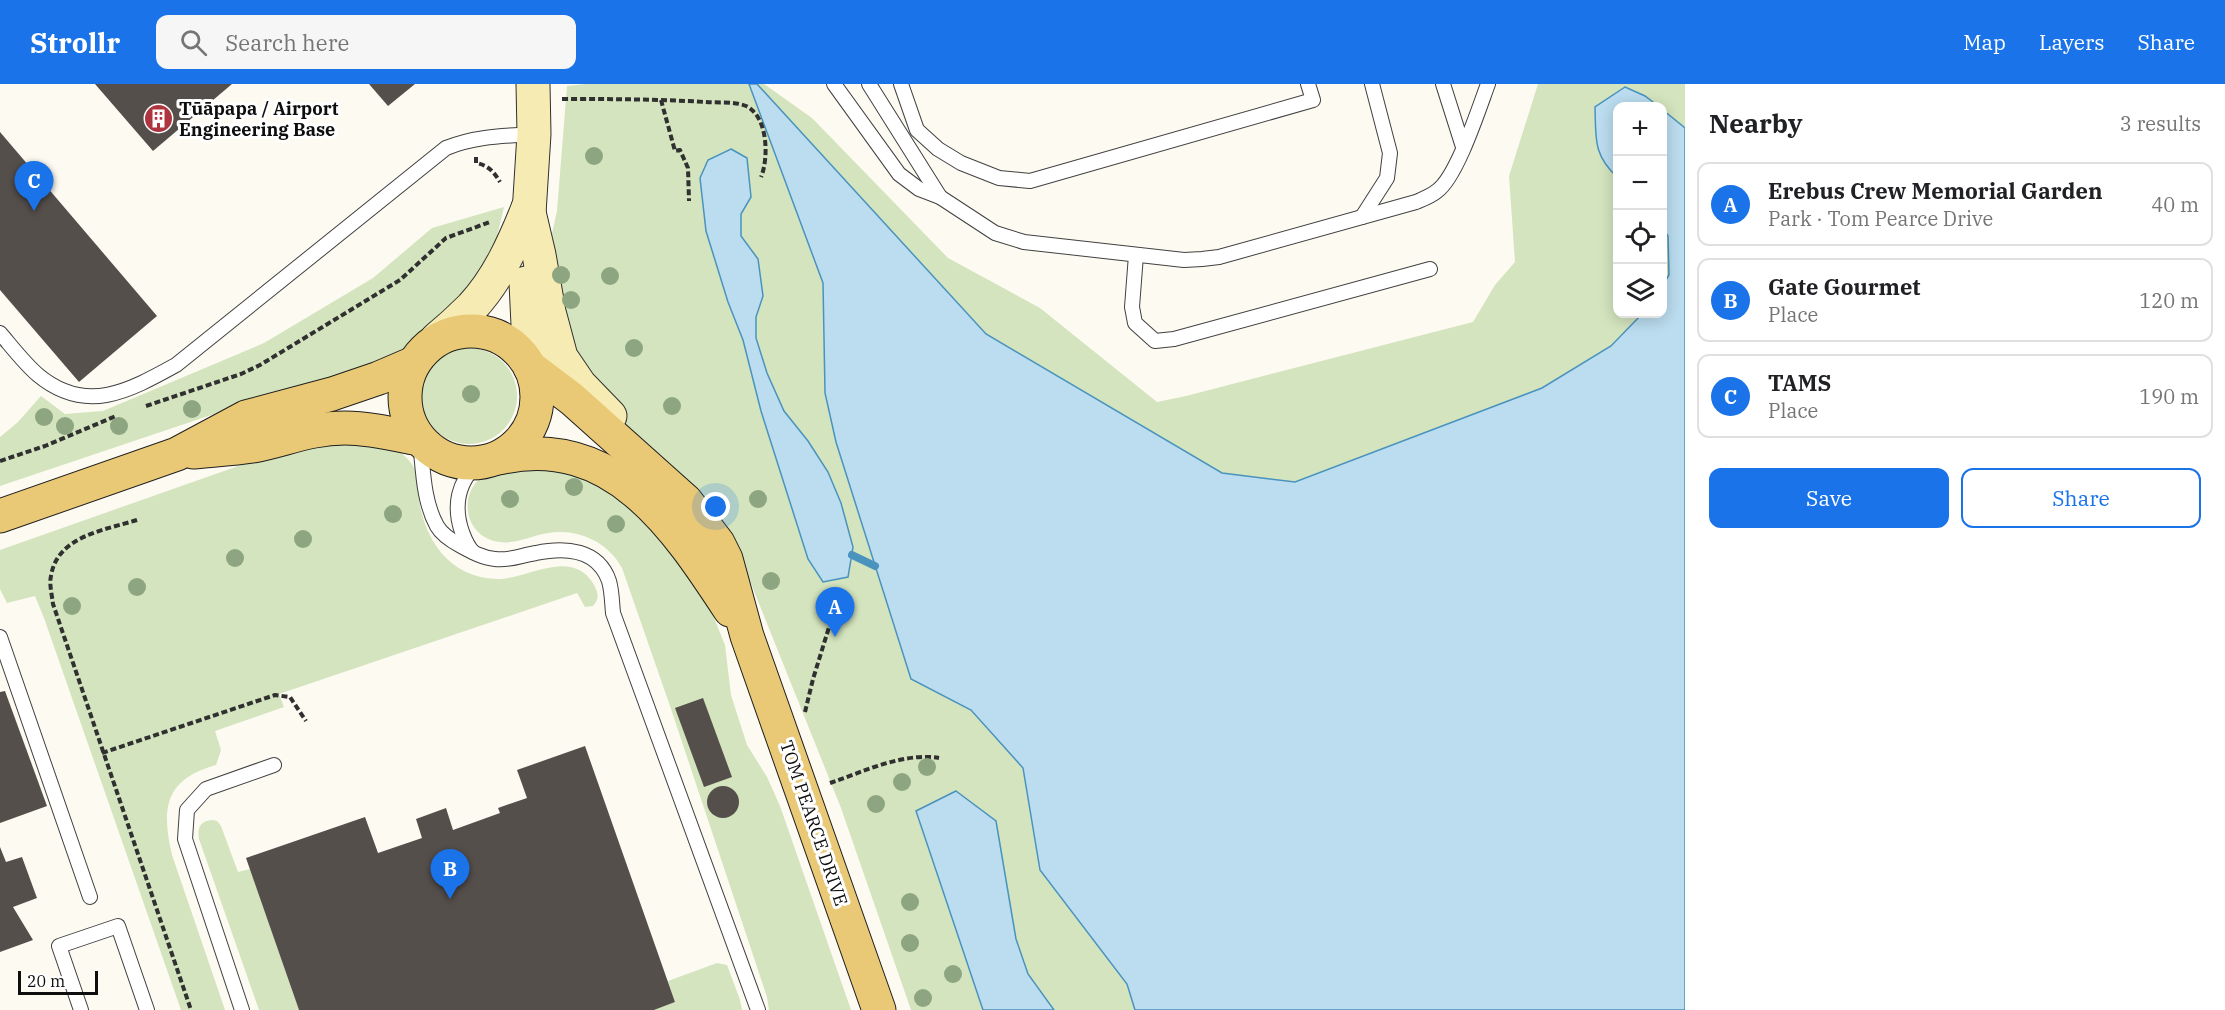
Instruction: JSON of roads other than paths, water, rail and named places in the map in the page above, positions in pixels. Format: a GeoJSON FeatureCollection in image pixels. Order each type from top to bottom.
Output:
{"type":"FeatureCollection","features":[{"type":"Feature","properties":{"kind":"main road"},"geometry":{"type":"LineString","coordinates":[[479,331],[500,337],[518,350],[531,367],[537,388],[537,409],[530,429],[516,446],[488,461],[457,462],[437,455],[419,440],[405,407],[405,384],[414,363],[437,339],[458,332],[479,331]]}},
{"type":"Feature","properties":{"kind":"main road"},"geometry":{"type":"LineString","coordinates":[[0,516],[177,454],[246,417],[333,394],[414,363]]}},
{"type":"Feature","properties":{"kind":"main road","name":"TOM PEARCE DRIVE"},"geometry":{"type":"LineString","coordinates":[[531,367],[572,399],[686,501],[718,543],[726,559],[747,636],[879,1010]]}},
{"type":"Feature","properties":{"kind":"main road"},"geometry":{"type":"LineString","coordinates":[[177,454],[254,446],[321,429],[372,430],[419,440]]}},
{"type":"Feature","properties":{"kind":"main road","name":"TOM PEARCE DRIVE"},"geometry":{"type":"LineString","coordinates":[[488,461],[522,452],[562,455],[597,465],[617,478],[675,532],[701,566],[747,636]]}},
{"type":"Feature","properties":{"kind":"street"},"geometry":{"type":"LineString","coordinates":[[531,367],[526,282],[528,208],[538,89]]}},
{"type":"Feature","properties":{"kind":"street"},"geometry":{"type":"LineString","coordinates":[[437,339],[472,306],[490,284],[515,240],[528,208]]}},
{"type":"Feature","properties":{"kind":"street"},"geometry":{"type":"LineString","coordinates":[[528,208],[549,312],[561,357],[580,385],[644,450],[686,501]]}},
{"type":"Feature","properties":{"kind":"lane"},"geometry":{"type":"LineString","coordinates":[[834,84],[899,174],[919,189],[940,197],[995,233],[1024,242],[1184,260],[1219,257],[1362,218],[1416,202],[1439,190],[1450,175],[1463,147],[1488,84]]}},
{"type":"Feature","properties":{"kind":"lane"},"geometry":{"type":"LineString","coordinates":[[868,84],[940,197]]}},
{"type":"Feature","properties":{"kind":"lane"},"geometry":{"type":"LineString","coordinates":[[901,84],[917,130],[938,149],[961,163],[999,178],[1030,181],[1313,100],[1308,84]]}},
{"type":"Feature","properties":{"kind":"lane"},"geometry":{"type":"LineString","coordinates":[[1362,218],[1387,178],[1390,153],[1372,84]]}},
{"type":"Feature","properties":{"kind":"lane"},"geometry":{"type":"LineString","coordinates":[[1443,84],[1463,147]]}},
{"type":"Feature","properties":{"kind":"lane"},"geometry":{"type":"LineString","coordinates":[[0,333],[38,375],[62,391],[76,396],[94,397],[110,395],[131,388],[176,365],[446,148],[474,139],[534,134]]}},
{"type":"Feature","properties":{"kind":"lane"},"geometry":{"type":"LineString","coordinates":[[1136,255],[1132,307],[1135,323],[1155,341],[1174,339],[1431,269]]}},
{"type":"Feature","properties":{"kind":"lane"},"geometry":{"type":"LineString","coordinates":[[419,440],[428,501],[436,525],[454,542],[475,554],[488,558],[509,559],[549,550],[570,550],[588,556],[602,567],[610,584],[614,613],[758,1010]]}},
{"type":"Feature","properties":{"kind":"lane"},"geometry":{"type":"LineString","coordinates":[[475,554],[466,543],[460,525],[458,497],[464,480],[488,461]]}},
{"type":"Feature","properties":{"kind":"lane"},"geometry":{"type":"LineString","coordinates":[[0,636],[90,897]]}},
{"type":"Feature","properties":{"kind":"lane"},"geometry":{"type":"LineString","coordinates":[[242,1010],[185,838],[187,810],[206,789],[274,765]]}},
{"type":"Feature","properties":{"kind":"lane"},"geometry":{"type":"LineString","coordinates":[[81,1010],[59,946],[118,926],[147,1010]]}},
{"type":"Feature","properties":{"kind":"water"},"geometry":{"type":"Polygon","coordinates":[[[749,84],[757,84],[986,334],[1222,473],[1295,482],[1542,388],[1611,346],[1638,318],[1667,318],[1667,278],[1669,275],[1667,113],[1685,128],[1685,1010],[1135,1010],[1127,984],[1040,870],[1023,768],[971,710],[911,679],[836,442],[825,393],[823,283],[749,84]]]}},
{"type":"Feature","properties":{"kind":"water"},"geometry":{"type":"Polygon","coordinates":[[[1625,87],[1653,102],[1613,102],[1613,173],[1604,161],[1597,145],[1595,107],[1625,87]]]}},
{"type":"Feature","properties":{"kind":"water"},"geometry":{"type":"Polygon","coordinates":[[[731,149],[747,158],[751,197],[741,214],[741,236],[758,259],[763,296],[756,317],[756,338],[767,373],[784,411],[808,441],[828,472],[841,503],[853,547],[848,577],[823,582],[808,559],[761,411],[743,340],[728,302],[706,231],[700,178],[708,160],[731,149]]]}},
{"type":"Feature","properties":{"kind":"water"},"geometry":{"type":"Polygon","coordinates":[[[956,791],[996,821],[1016,939],[1028,974],[1054,1010],[983,1010],[916,811],[956,791]]]}},
{"type":"Feature","properties":{"kind":"waterway"},"geometry":{"type":"LineString","coordinates":[[852,555],[875,566]]}},
{"type":"Feature","properties":{"kind":"place","name":"Tūāpapa / Airport Engineering Base"},"geometry":{"type":"Point","coordinates":[158,118]}},
{"type":"Feature","properties":{"kind":"place","name":"TAMS"},"geometry":{"type":"Point","coordinates":[34,211]}},
{"type":"Feature","properties":{"kind":"place","name":"Erebus Crew Memorial Garden"},"geometry":{"type":"Point","coordinates":[835,637]}},
{"type":"Feature","properties":{"kind":"place","name":"Gate Gourmet"},"geometry":{"type":"Point","coordinates":[450,899]}}]}
